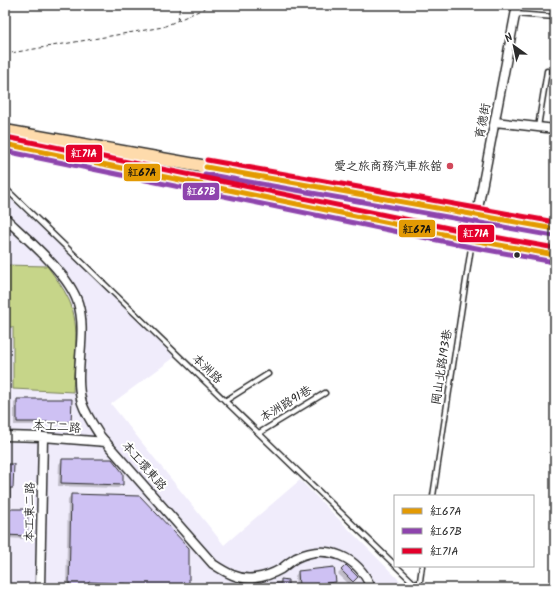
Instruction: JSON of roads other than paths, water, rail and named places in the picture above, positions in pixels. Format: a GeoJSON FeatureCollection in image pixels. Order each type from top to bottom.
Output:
{"type":"FeatureCollection","features":[{"type":"Feature","properties":{"kind":"main road"},"geometry":{"type":"LineString","coordinates":[[5,131],[555,229]]}},
{"type":"Feature","properties":{"kind":"main road"},"geometry":{"type":"LineString","coordinates":[[5,144],[472,240],[555,255]]}},
{"type":"Feature","properties":{"kind":"street","name":"育德街"},"geometry":{"type":"LineString","coordinates":[[472,240],[517,5]]}},
{"type":"Feature","properties":{"kind":"street"},"geometry":{"type":"LineString","coordinates":[[495,122],[555,129]]}},
{"type":"Feature","properties":{"kind":"street","name":"本工環東路"},"geometry":{"type":"LineString","coordinates":[[5,218],[56,269],[73,291],[78,302],[82,330],[80,388],[86,414],[95,429],[213,564],[224,571],[239,577],[254,579],[266,576],[295,558],[312,552],[331,553],[344,556],[359,567],[368,579],[371,588]]}},
{"type":"Feature","properties":{"kind":"street","name":"本工二路"},"geometry":{"type":"LineString","coordinates":[[5,436],[43,437],[106,442]]}},
{"type":"Feature","properties":{"kind":"street","name":"本工東二路"},"geometry":{"type":"LineString","coordinates":[[40,588],[43,437]]}},
{"type":"Feature","properties":{"kind":"lane"},"geometry":{"type":"LineString","coordinates":[[515,14],[555,17]]}},
{"type":"Feature","properties":{"kind":"lane"},"geometry":{"type":"LineString","coordinates":[[538,127],[547,71]]}},
{"type":"Feature","properties":{"kind":"lane","name":"本洲路"},"geometry":{"type":"LineString","coordinates":[[5,188],[394,563]]}},
{"type":"Feature","properties":{"kind":"lane","name":"岡山北路193巷"},"geometry":{"type":"LineString","coordinates":[[433,495],[472,240]]}},
{"type":"Feature","properties":{"kind":"lane"},"geometry":{"type":"LineString","coordinates":[[225,400],[268,374]]}},
{"type":"Feature","properties":{"kind":"lane","name":"本洲路91巷"},"geometry":{"type":"LineString","coordinates":[[259,433],[325,393]]}},
{"type":"Feature","properties":{"kind":"lane","name":"本洲路"},"geometry":{"type":"LineString","coordinates":[[398,567],[419,588]]}},
{"type":"Feature","properties":{"kind":"lane"},"geometry":{"type":"LineString","coordinates":[[419,588],[422,567]]}},
{"type":"Feature","properties":{"kind":"place","name":"愛之旅商務汽車旅舘"},"geometry":{"type":"Point","coordinates":[450,166]}}]}
